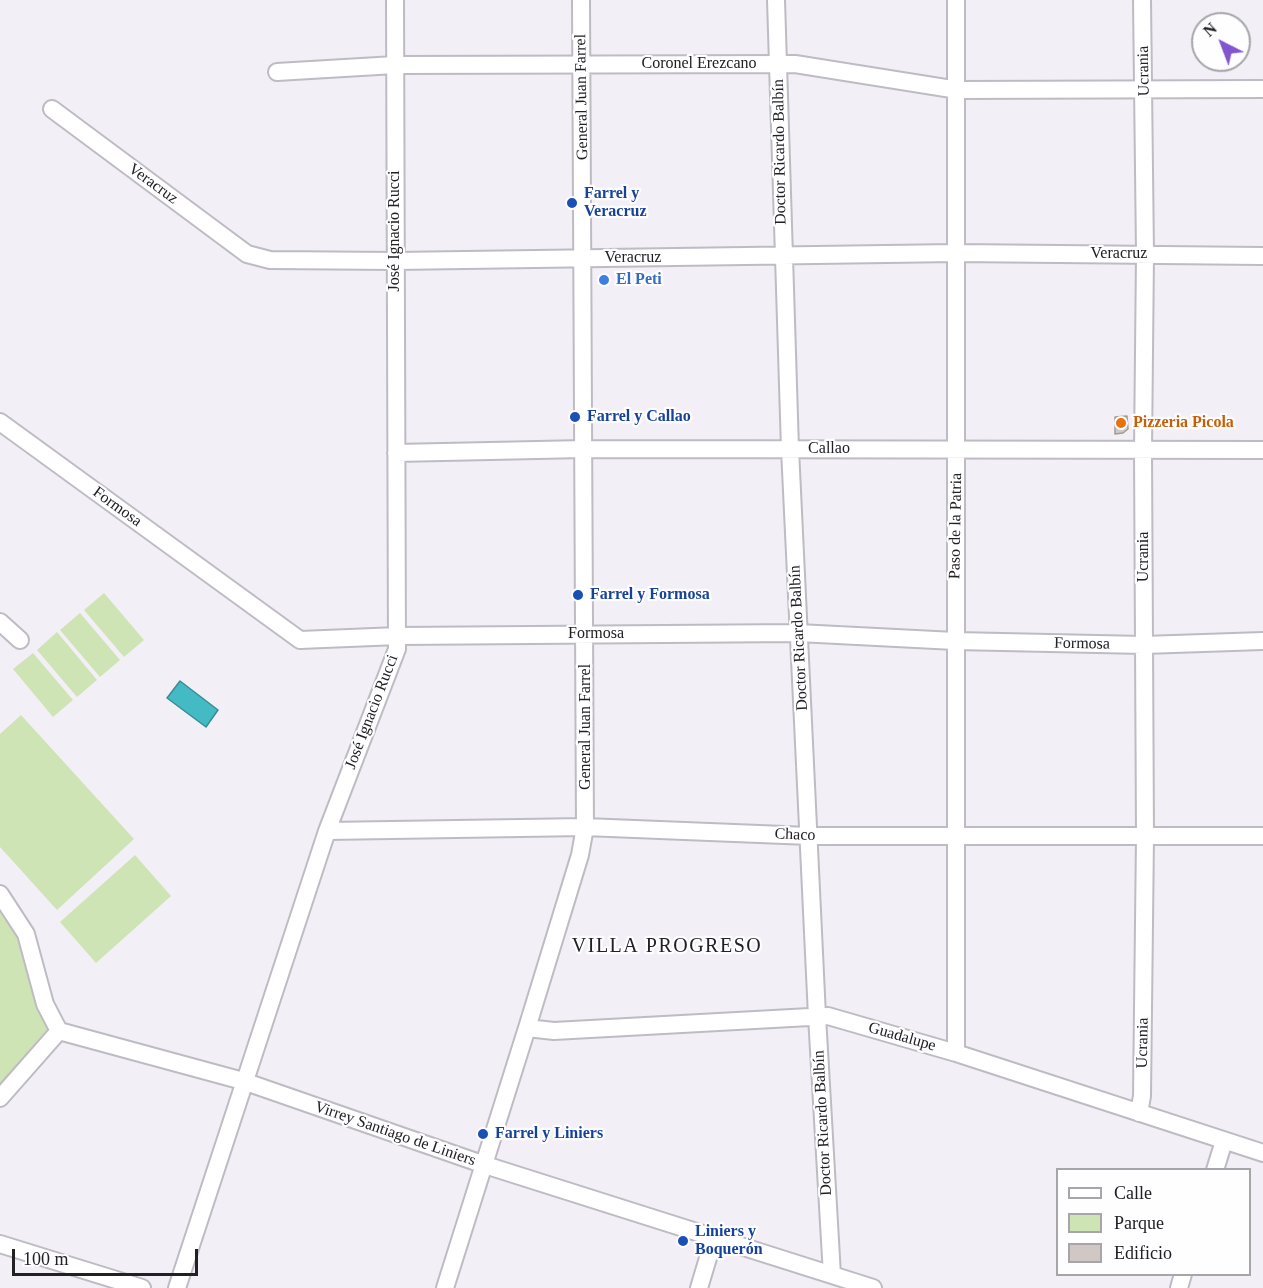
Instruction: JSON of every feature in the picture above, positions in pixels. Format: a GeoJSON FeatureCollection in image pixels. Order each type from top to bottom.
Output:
{"type":"FeatureCollection","features":[{"type":"Feature","properties":{"kind":"street","name":"José Ignacio Rucci"},"geometry":{"type":"LineString","coordinates":[[177,1288],[243,1081],[327,831],[393,661],[398,636],[395,0]]}},
{"type":"Feature","properties":{"kind":"street","name":"General Juan Farrel"},"geometry":{"type":"LineString","coordinates":[[445,1288],[580,855],[585,827],[581,0]]}},
{"type":"Feature","properties":{"kind":"street","name":"Doctor Ricardo Balbín"},"geometry":{"type":"LineString","coordinates":[[776,0],[782,257],[798,633],[832,1275]]}},
{"type":"Feature","properties":{"kind":"street","name":"Paso de la Patria"},"geometry":{"type":"LineString","coordinates":[[956,0],[958,90],[955,641],[956,1053]]}},
{"type":"Feature","properties":{"kind":"street","name":"Ucrania"},"geometry":{"type":"LineString","coordinates":[[1139,1113],[1142,1096],[1145,836],[1143,450],[1145,254],[1142,0]]}},
{"type":"Feature","properties":{"kind":"street","name":"Coronel Erezcano"},"geometry":{"type":"LineString","coordinates":[[278,72],[395,65],[778,63],[958,90],[1144,87],[1263,89]]}},
{"type":"Feature","properties":{"kind":"street","name":"Veracruz"},"geometry":{"type":"LineString","coordinates":[[52,110],[247,254],[270,260],[395,261],[956,253],[1263,256]]}},
{"type":"Feature","properties":{"kind":"street","name":"Formosa"},"geometry":{"type":"LineString","coordinates":[[0,422],[296,638],[307,640],[398,636],[798,633],[955,641],[1144,645],[1263,641]]}},
{"type":"Feature","properties":{"kind":"street","name":"Callao"},"geometry":{"type":"LineString","coordinates":[[396,453],[584,449],[1263,450]]}},
{"type":"Feature","properties":{"kind":"street"},"geometry":{"type":"LineString","coordinates":[[0,622],[20,640]]}},
{"type":"Feature","properties":{"kind":"street","name":"Chaco"},"geometry":{"type":"LineString","coordinates":[[327,831],[585,827],[809,836],[1263,836]]}},
{"type":"Feature","properties":{"kind":"street"},"geometry":{"type":"LineString","coordinates":[[0,1098],[59,1031],[45,1004],[26,934],[2,899]]}},
{"type":"Feature","properties":{"kind":"street","name":"Guadalupe"},"geometry":{"type":"LineString","coordinates":[[527,1028],[554,1031],[817,1016],[836,1018],[956,1053],[1263,1153]]}},
{"type":"Feature","properties":{"kind":"street","name":"Virrey Santiago de Liniers"},"geometry":{"type":"LineString","coordinates":[[59,1031],[243,1081],[484,1166],[873,1288]]}},
{"type":"Feature","properties":{"kind":"street"},"geometry":{"type":"LineString","coordinates":[[1216,1168],[1224,1141]]}},
{"type":"Feature","properties":{"kind":"street"},"geometry":{"type":"LineString","coordinates":[[699,1288],[714,1238]]}},
{"type":"Feature","properties":{"kind":"street"},"geometry":{"type":"LineString","coordinates":[[0,1244],[142,1288]]}},
{"type":"Feature","properties":{"kind":"green space"},"geometry":{"type":"Polygon","coordinates":[[[104,593],[144,640],[124,657],[84,610],[104,593]]]}},
{"type":"Feature","properties":{"kind":"green space"},"geometry":{"type":"Polygon","coordinates":[[[80,613],[120,660],[100,677],[60,630],[80,613]]]}},
{"type":"Feature","properties":{"kind":"green space"},"geometry":{"type":"Polygon","coordinates":[[[57,632],[97,680],[77,697],[37,650],[57,632]]]}},
{"type":"Feature","properties":{"kind":"green space"},"geometry":{"type":"Polygon","coordinates":[[[33,653],[73,700],[53,717],[13,669],[33,653]]]}},
{"type":"Feature","properties":{"kind":"green space"},"geometry":{"type":"Polygon","coordinates":[[[21,715],[134,839],[57,910],[0,847],[0,734],[21,715]]]}},
{"type":"Feature","properties":{"kind":"green space"},"geometry":{"type":"Polygon","coordinates":[[[135,855],[171,896],[96,963],[60,922],[135,855]]]}},
{"type":"Feature","properties":{"kind":"green space"},"geometry":{"type":"Polygon","coordinates":[[[4,899],[59,1031],[0,1098],[0,903],[4,899]]]}},
{"type":"Feature","properties":{"kind":"water"},"geometry":{"type":"Polygon","coordinates":[[[180,681],[218,710],[206,727],[167,698],[180,681]]]}},
{"type":"Feature","properties":{"kind":"building","name":"Pizzeria Picola"},"geometry":{"type":"Polygon","coordinates":[[[1127,416],[1128,429],[1123,433],[1115,434],[1115,417],[1127,416]]]}},
{"type":"Feature","properties":{"kind":"place","name":"Farrel y Veracruz"},"geometry":{"type":"Point","coordinates":[572,203]}},
{"type":"Feature","properties":{"kind":"place","name":"El Peti"},"geometry":{"type":"Point","coordinates":[604,280]}},
{"type":"Feature","properties":{"kind":"place","name":"Farrel y Callao"},"geometry":{"type":"Point","coordinates":[575,417]}},
{"type":"Feature","properties":{"kind":"place","name":"Pizzeria Picola"},"geometry":{"type":"Point","coordinates":[1121,423]}},
{"type":"Feature","properties":{"kind":"place","name":"Farrel y Formosa"},"geometry":{"type":"Point","coordinates":[578,595]}},
{"type":"Feature","properties":{"kind":"place","name":"Farrel y Liniers"},"geometry":{"type":"Point","coordinates":[483,1134]}},
{"type":"Feature","properties":{"kind":"place","name":"Liniers y Boquerón"},"geometry":{"type":"Point","coordinates":[683,1241]}},
{"type":"Feature","properties":{"kind":"district","name":"VILLA PROGRESO"},"geometry":{"type":"Point","coordinates":[667,947]}}]}
